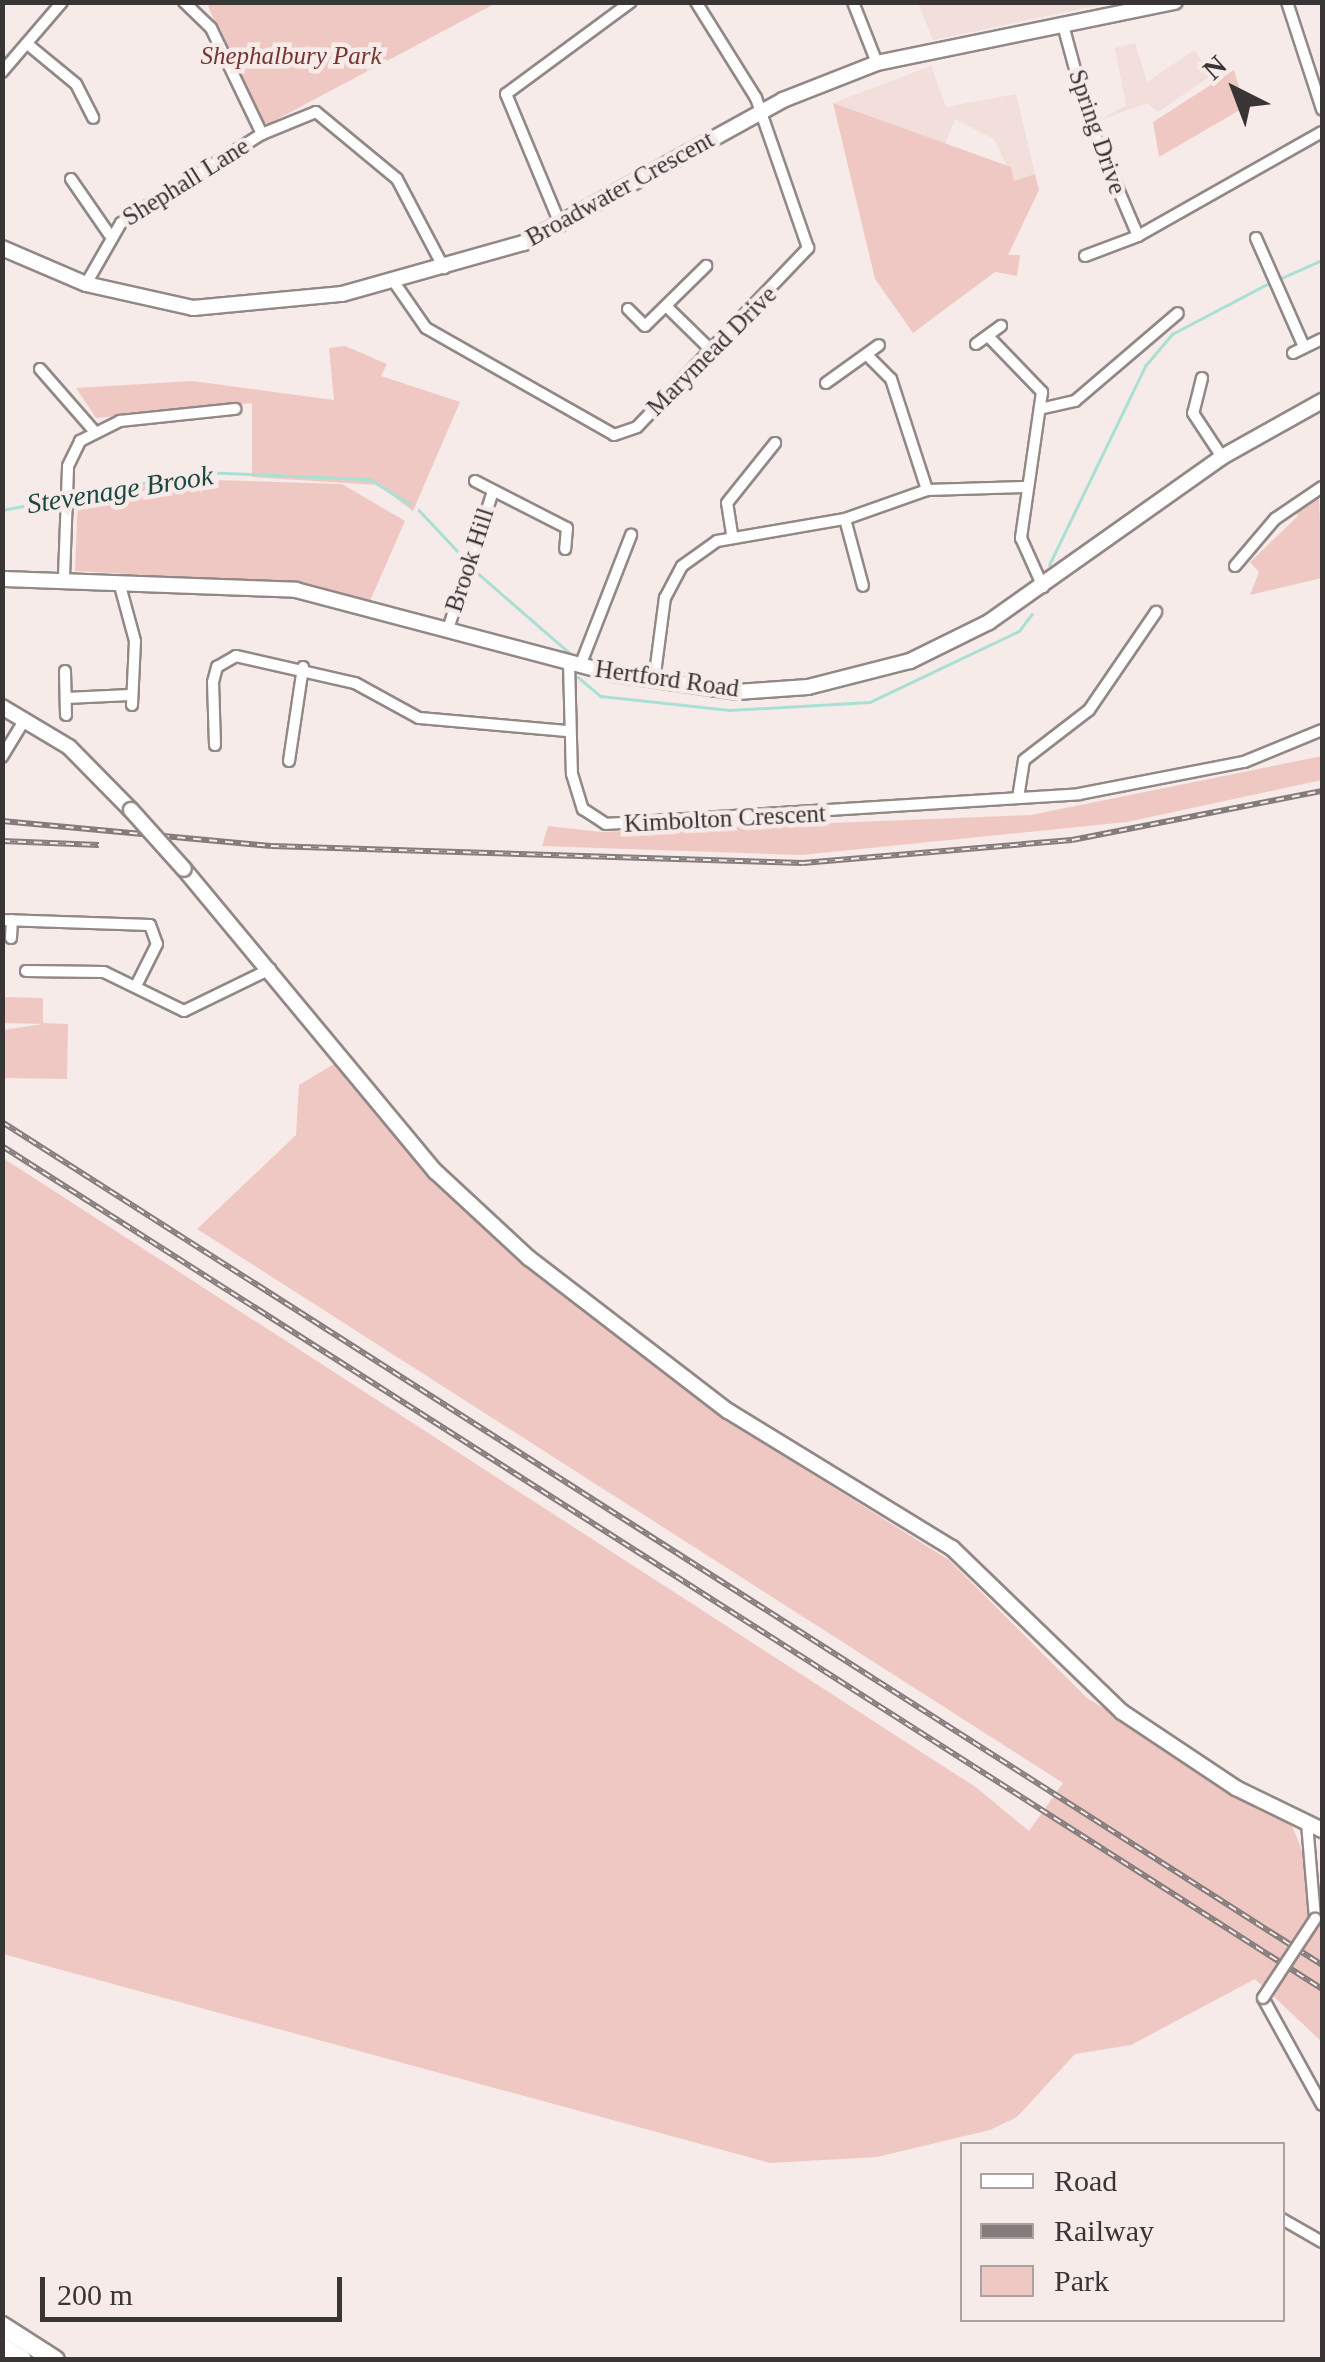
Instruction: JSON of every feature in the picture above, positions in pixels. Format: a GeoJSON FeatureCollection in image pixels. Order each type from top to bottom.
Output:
{"type":"FeatureCollection","features":[{"type":"Feature","properties":{"kind":"highway"},"geometry":{"type":"LineString","coordinates":[[2,2326],[55,2360]]}},
{"type":"Feature","properties":{"kind":"highway"},"geometry":{"type":"LineString","coordinates":[[2,2347],[22,2360]]}},
{"type":"Feature","properties":{"kind":"street"},"geometry":{"type":"LineString","coordinates":[[2,72],[30,46],[62,2]]}},
{"type":"Feature","properties":{"kind":"street"},"geometry":{"type":"LineString","coordinates":[[561,226],[506,94],[631,2]]}},
{"type":"Feature","properties":{"kind":"street"},"geometry":{"type":"LineString","coordinates":[[696,2],[762,112]]}},
{"type":"Feature","properties":{"kind":"street"},"geometry":{"type":"LineString","coordinates":[[853,2],[876,63]]}},
{"type":"Feature","properties":{"kind":"street","name":"Broadwater Crescent"},"geometry":{"type":"LineString","coordinates":[[2,248],[86,284],[192,308],[394,282],[445,269],[561,226],[762,112],[876,63],[1175,2]]}},
{"type":"Feature","properties":{"kind":"street"},"geometry":{"type":"LineString","coordinates":[[1287,2],[1322,109]]}},
{"type":"Feature","properties":{"kind":"street"},"geometry":{"type":"LineString","coordinates":[[192,4],[262,134]]}},
{"type":"Feature","properties":{"kind":"street","name":"Spring Drive"},"geometry":{"type":"LineString","coordinates":[[1063,25],[1087,114],[1138,236]]}},
{"type":"Feature","properties":{"kind":"street"},"geometry":{"type":"LineString","coordinates":[[30,46],[76,84],[94,118]]}},
{"type":"Feature","properties":{"kind":"street","name":"Shephall Lane"},"geometry":{"type":"LineString","coordinates":[[86,284],[109,234],[262,134],[316,112],[397,179],[445,269]]}},
{"type":"Feature","properties":{"kind":"street","name":"Marymead Drive"},"geometry":{"type":"LineString","coordinates":[[394,282],[412,319],[614,435],[631,432],[808,248],[762,112]]}},
{"type":"Feature","properties":{"kind":"street"},"geometry":{"type":"LineString","coordinates":[[1085,256],[1138,236],[1322,132]]}},
{"type":"Feature","properties":{"kind":"street"},"geometry":{"type":"LineString","coordinates":[[72,179],[109,234]]}},
{"type":"Feature","properties":{"kind":"street"},"geometry":{"type":"LineString","coordinates":[[1256,238],[1299,350],[1322,339]]}},
{"type":"Feature","properties":{"kind":"street"},"geometry":{"type":"LineString","coordinates":[[628,310],[645,326],[706,266]]}},
{"type":"Feature","properties":{"kind":"street"},"geometry":{"type":"LineString","coordinates":[[666,306],[712,352]]}},
{"type":"Feature","properties":{"kind":"street"},"geometry":{"type":"LineString","coordinates":[[1044,408],[1075,400],[1171,315]]}},
{"type":"Feature","properties":{"kind":"street"},"geometry":{"type":"LineString","coordinates":[[976,344],[1001,326]]}},
{"type":"Feature","properties":{"kind":"street"},"geometry":{"type":"LineString","coordinates":[[988,336],[1036,379],[1044,408],[1024,487],[1022,551],[1042,586]]}},
{"type":"Feature","properties":{"kind":"street"},"geometry":{"type":"LineString","coordinates":[[826,383],[870,358],[879,345]]}},
{"type":"Feature","properties":{"kind":"street"},"geometry":{"type":"LineString","coordinates":[[870,358],[898,396],[927,490]]}},
{"type":"Feature","properties":{"kind":"street"},"geometry":{"type":"LineString","coordinates":[[40,369],[94,431]]}},
{"type":"Feature","properties":{"kind":"street"},"geometry":{"type":"LineString","coordinates":[[1202,378],[1195,418],[1222,457]]}},
{"type":"Feature","properties":{"kind":"street","name":"Hertford Road"},"geometry":{"type":"LineString","coordinates":[[2,578],[64,577],[296,590],[574,664],[737,692],[856,680],[951,644],[1042,586],[1222,457],[1322,402]]}},
{"type":"Feature","properties":{"kind":"street"},"geometry":{"type":"LineString","coordinates":[[64,577],[72,451],[94,431],[235,409]]}},
{"type":"Feature","properties":{"kind":"street"},"geometry":{"type":"LineString","coordinates":[[732,534],[727,503],[770,458],[775,443]]}},
{"type":"Feature","properties":{"kind":"street","name":"Brook Hill"},"geometry":{"type":"LineString","coordinates":[[475,480],[567,528],[566,549]]}},
{"type":"Feature","properties":{"kind":"street"},"geometry":{"type":"LineString","coordinates":[[654,680],[673,581],[694,554],[732,534],[845,519],[927,490],[1024,487]]}},
{"type":"Feature","properties":{"kind":"street"},"geometry":{"type":"LineString","coordinates":[[1235,566],[1275,519],[1322,487]]}},
{"type":"Feature","properties":{"kind":"street","name":"Brook Hill"},"geometry":{"type":"LineString","coordinates":[[448,630],[493,491]]}},
{"type":"Feature","properties":{"kind":"street"},"geometry":{"type":"LineString","coordinates":[[845,519],[865,572],[863,586]]}},
{"type":"Feature","properties":{"kind":"street"},"geometry":{"type":"LineString","coordinates":[[574,664],[630,535]]}},
{"type":"Feature","properties":{"kind":"street"},"geometry":{"type":"LineString","coordinates":[[66,698],[131,700],[135,641],[119,582]]}},
{"type":"Feature","properties":{"kind":"street"},"geometry":{"type":"LineString","coordinates":[[1018,798],[1024,760],[1088,710],[1156,612]]}},
{"type":"Feature","properties":{"kind":"street"},"geometry":{"type":"LineString","coordinates":[[216,746],[217,666],[236,656],[303,668],[419,718],[567,730]]}},
{"type":"Feature","properties":{"kind":"street","name":"Kimbolton Crescent"},"geometry":{"type":"LineString","coordinates":[[574,664],[567,730],[576,794],[606,824],[1018,798],[1224,766],[1322,730]]}},
{"type":"Feature","properties":{"kind":"street"},"geometry":{"type":"LineString","coordinates":[[289,760],[303,668]]}},
{"type":"Feature","properties":{"kind":"street"},"geometry":{"type":"LineString","coordinates":[[65,672],[66,716]]}},
{"type":"Feature","properties":{"kind":"street"},"geometry":{"type":"LineString","coordinates":[[2,707],[69,747],[132,810],[270,968],[436,1172],[529,1258],[728,1412],[952,1548],[1061,1659],[1175,1748],[1322,1830]]}},
{"type":"Feature","properties":{"kind":"street"},"geometry":{"type":"LineString","coordinates":[[2,757],[25,719]]}},
{"type":"Feature","properties":{"kind":"street"},"geometry":{"type":"LineString","coordinates":[[11,938],[7,920],[150,925],[157,944],[136,986]]}},
{"type":"Feature","properties":{"kind":"street"},"geometry":{"type":"LineString","coordinates":[[26,971],[104,972],[184,1010],[270,968]]}},
{"type":"Feature","properties":{"kind":"street"},"geometry":{"type":"LineString","coordinates":[[1307,1823],[1315,1919],[1263,1998],[1322,2106]]}},
{"type":"Feature","properties":{"kind":"street"},"geometry":{"type":"LineString","coordinates":[[1285,2220],[1322,2242]]}},
{"type":"Feature","properties":{"kind":"shaded area"},"geometry":{"type":"Polygon","coordinates":[[[918,2],[1109,3],[933,40],[918,2]]]}},
{"type":"Feature","properties":{"kind":"shaded area"},"geometry":{"type":"Polygon","coordinates":[[[1135,43],[1147,82],[1194,50],[1212,75],[1158,112],[1147,103],[1098,121],[1126,105],[1115,48],[1135,43]]]}},
{"type":"Feature","properties":{"kind":"shaded area"},"geometry":{"type":"Polygon","coordinates":[[[931,66],[946,107],[1016,94],[1035,174],[1014,181],[994,139],[955,119],[945,145],[833,103],[931,66]]]}},
{"type":"Feature","properties":{"kind":"green space","name":"Shephalbury Park"},"geometry":{"type":"Polygon","coordinates":[[[215,2],[496,3],[268,124],[255,117],[208,6],[215,2]]]}},
{"type":"Feature","properties":{"kind":"green space"},"geometry":{"type":"Polygon","coordinates":[[[1234,70],[1245,107],[1159,157],[1153,122],[1234,70]]]}},
{"type":"Feature","properties":{"kind":"green space"},"geometry":{"type":"Polygon","coordinates":[[[833,103],[1011,167],[1014,181],[1035,174],[1039,190],[1008,255],[1020,255],[1017,276],[995,272],[913,333],[875,279],[833,103]]]}},
{"type":"Feature","properties":{"kind":"green space"},"geometry":{"type":"Polygon","coordinates":[[[345,346],[387,364],[381,376],[460,402],[413,511],[378,485],[252,477],[252,403],[96,418],[76,388],[192,381],[334,400],[329,348],[345,346]]]}},
{"type":"Feature","properties":{"kind":"green space"},"geometry":{"type":"Polygon","coordinates":[[[182,479],[342,484],[405,521],[370,601],[304,584],[75,571],[78,497],[182,479]]]}},
{"type":"Feature","properties":{"kind":"green space"},"geometry":{"type":"Polygon","coordinates":[[[1319,496],[1322,578],[1250,595],[1259,572],[1250,562],[1298,516],[1295,508],[1319,496]]]}},
{"type":"Feature","properties":{"kind":"green space"},"geometry":{"type":"Polygon","coordinates":[[[1322,756],[1322,780],[1127,822],[801,855],[542,846],[548,826],[601,832],[1031,815],[1322,756]]]}},
{"type":"Feature","properties":{"kind":"green space"},"geometry":{"type":"Polygon","coordinates":[[[3,997],[43,998],[43,1023],[68,1024],[67,1079],[3,1078],[3,1030],[43,1024],[3,1023],[3,997]]]}},
{"type":"Feature","properties":{"kind":"green space"},"geometry":{"type":"Polygon","coordinates":[[[334,1064],[428,1176],[522,1264],[723,1418],[949,1560],[1087,1698],[1291,1823],[1322,1901],[1322,2042],[1255,1979],[1131,2045],[1075,2054],[1017,2117],[990,2130],[877,2157],[770,2163],[3,1954],[3,1158],[977,1788],[1029,1831],[1063,1783],[197,1229],[296,1135],[299,1085],[334,1064]]]}},
{"type":"Feature","properties":{"kind":"waterway","name":"Stevenage Brook"},"geometry":{"type":"LineString","coordinates":[[1277,280],[1322,260]]}},
{"type":"Feature","properties":{"kind":"waterway","name":"Stevenage Brook"},"geometry":{"type":"LineString","coordinates":[[1049,565],[1145,366],[1172,334],[1269,283]]}},
{"type":"Feature","properties":{"kind":"waterway","name":"Stevenage Brook"},"geometry":{"type":"LineString","coordinates":[[73,497],[200,472],[370,479],[410,504]]}},
{"type":"Feature","properties":{"kind":"waterway","name":"Stevenage Brook"},"geometry":{"type":"LineString","coordinates":[[2,510],[65,498]]}},
{"type":"Feature","properties":{"kind":"waterway","name":"Stevenage Brook"},"geometry":{"type":"LineString","coordinates":[[419,510],[465,559]]}},
{"type":"Feature","properties":{"kind":"waterway"},"geometry":{"type":"LineString","coordinates":[[473,569],[572,655]]}},
{"type":"Feature","properties":{"kind":"waterway","name":"Stevenage Brook"},"geometry":{"type":"LineString","coordinates":[[578,677],[601,696],[729,710],[870,702],[1019,631],[1032,614]]}},
{"type":"Feature","properties":{"kind":"railway"},"geometry":{"type":"LineString","coordinates":[[2,821],[271,846],[803,863],[1072,840],[1322,791]]}},
{"type":"Feature","properties":{"kind":"railway"},"geometry":{"type":"LineString","coordinates":[[2,841],[99,845]]}},
{"type":"Feature","properties":{"kind":"railway"},"geometry":{"type":"LineString","coordinates":[[2,1122],[1322,1965]]}},
{"type":"Feature","properties":{"kind":"railway"},"geometry":{"type":"LineString","coordinates":[[2,1146],[1322,1989]]}}]}
